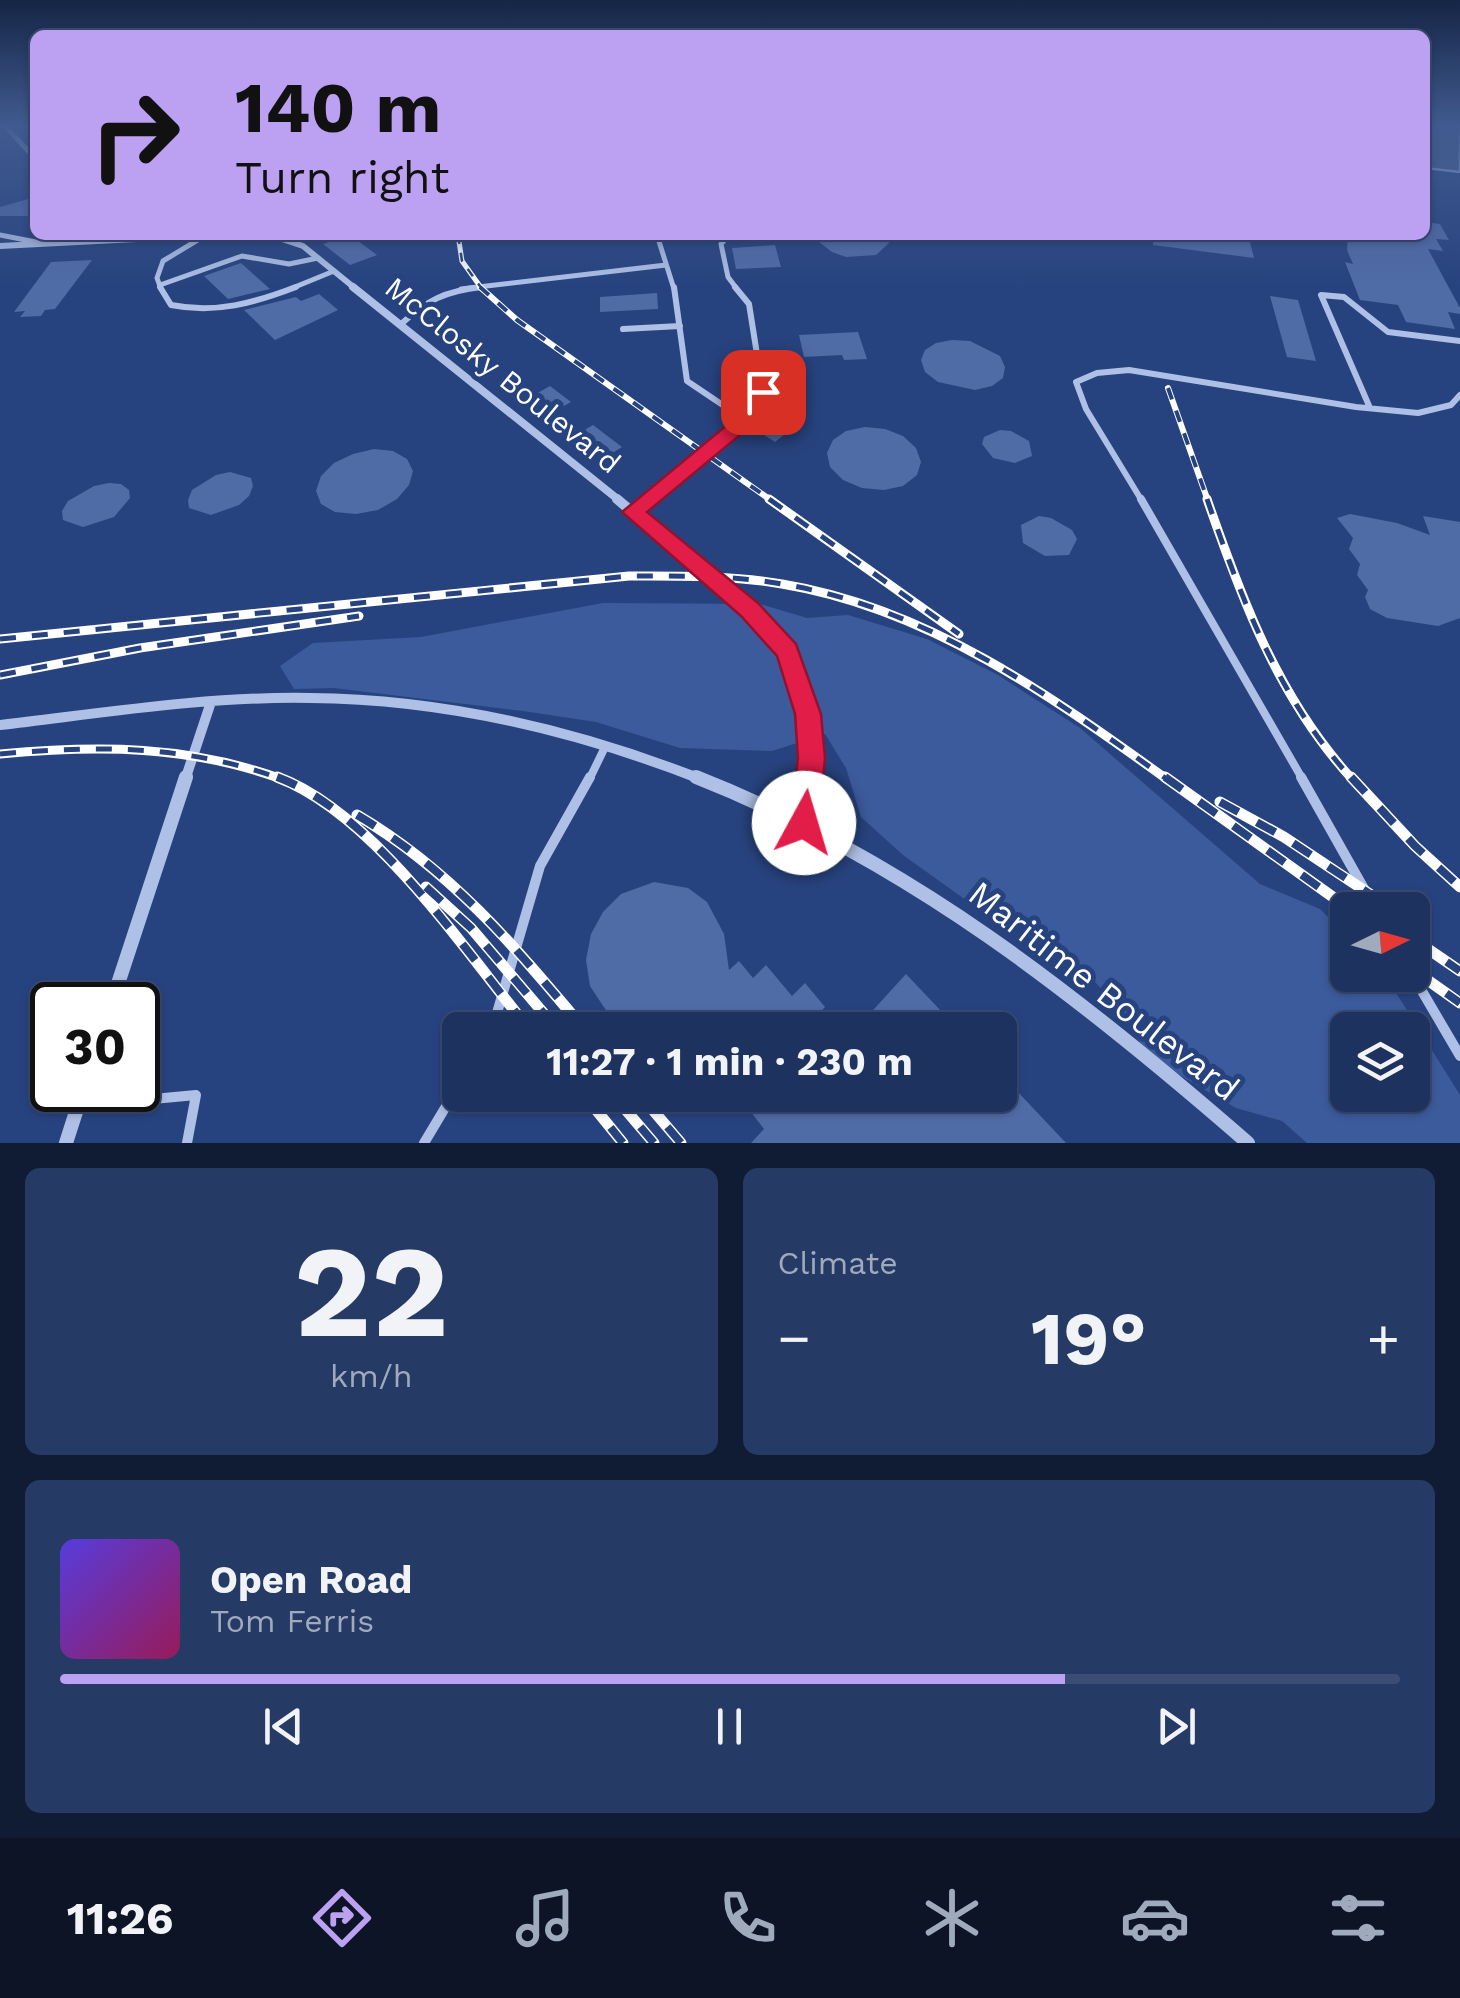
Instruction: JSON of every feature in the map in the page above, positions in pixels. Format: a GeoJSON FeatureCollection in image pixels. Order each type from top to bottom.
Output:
{"type":"FeatureCollection","features":[{"type":"Feature","properties":{"kind":"street"},"geometry":{"type":"LineString","coordinates":[[0,246],[78,240]]}},
{"type":"Feature","properties":{"kind":"street","name":"McClosky Boulevard"},"geometry":{"type":"LineString","coordinates":[[290,240],[318,258],[633,512],[749,610],[788,651],[808,714],[812,758],[804,823]]}},
{"type":"Feature","properties":{"kind":"street","name":"Maritime Boulevard"},"geometry":{"type":"LineString","coordinates":[[0,725],[210,702],[353,698],[437,707],[526,724],[648,759],[804,823],[950,906],[1042,971],[1248,1143]]}},
{"type":"Feature","properties":{"kind":"street"},"geometry":{"type":"LineString","coordinates":[[119,982],[210,702]]}},
{"type":"Feature","properties":{"kind":"street"},"geometry":{"type":"LineString","coordinates":[[66,1143],[76,1112]]}},
{"type":"Feature","properties":{"kind":"lane"},"geometry":{"type":"LineString","coordinates":[[0,234],[45,244]]}},
{"type":"Feature","properties":{"kind":"lane"},"geometry":{"type":"LineString","coordinates":[[198,240],[160,260],[156,274],[171,306],[220,310],[334,271]]}},
{"type":"Feature","properties":{"kind":"lane"},"geometry":{"type":"LineString","coordinates":[[659,240],[676,294],[687,381],[745,420]]}},
{"type":"Feature","properties":{"kind":"lane"},"geometry":{"type":"LineString","coordinates":[[633,512],[745,420],[763,392],[749,304],[728,277],[721,244],[725,240]]}},
{"type":"Feature","properties":{"kind":"lane"},"geometry":{"type":"LineString","coordinates":[[160,285],[242,256],[289,264],[318,258]]}},
{"type":"Feature","properties":{"kind":"lane"},"geometry":{"type":"LineString","coordinates":[[400,325],[425,302],[461,289],[666,264]]}},
{"type":"Feature","properties":{"kind":"lane"},"geometry":{"type":"LineString","coordinates":[[1370,409],[1322,296],[1348,300],[1366,310],[1385,332],[1460,341]]}},
{"type":"Feature","properties":{"kind":"lane"},"geometry":{"type":"LineString","coordinates":[[623,329],[680,326]]}},
{"type":"Feature","properties":{"kind":"lane"},"geometry":{"type":"LineString","coordinates":[[1366,892],[1194,588],[1086,409],[1076,382],[1097,374],[1129,370],[1370,409],[1418,413],[1451,404],[1460,395]]}},
{"type":"Feature","properties":{"kind":"lane"},"geometry":{"type":"LineString","coordinates":[[500,1012],[540,866],[573,812],[605,747]]}},
{"type":"Feature","properties":{"kind":"lane"},"geometry":{"type":"LineString","coordinates":[[1423,992],[1460,1056]]}},
{"type":"Feature","properties":{"kind":"lane"},"geometry":{"type":"LineString","coordinates":[[160,1096],[196,1095],[187,1143]]}},
{"type":"Feature","properties":{"kind":"lane"},"geometry":{"type":"LineString","coordinates":[[424,1143],[443,1112]]}},
{"type":"Feature","properties":{"kind":"shaded area"},"geometry":{"type":"Polygon","coordinates":[[[603,603],[760,604],[807,618],[848,615],[927,639],[998,675],[1080,728],[1260,884],[1320,909],[1330,919],[1330,992],[1396,992],[1408,1012],[1330,1012],[1330,1112],[1430,1112],[1430,1047],[1460,1095],[1460,1143],[1307,1143],[1282,1121],[1236,1108],[1152,1059],[1098,985],[1038,925],[963,898],[903,855],[861,817],[846,768],[825,734],[772,751],[680,748],[596,722],[334,688],[294,689],[280,666],[313,643],[421,637],[603,603]]]}},
{"type":"Feature","properties":{"kind":"building"},"geometry":{"type":"Polygon","coordinates":[[[30,198],[30,216],[0,216],[0,207],[30,198]]]}},
{"type":"Feature","properties":{"kind":"building"},"geometry":{"type":"Polygon","coordinates":[[[1430,223],[1440,224],[1449,240],[1436,239],[1443,251],[1428,249],[1460,308],[1460,314],[1448,312],[1455,329],[1406,322],[1398,305],[1360,300],[1345,262],[1353,264],[1348,240],[1430,240],[1430,223]]]}},
{"type":"Feature","properties":{"kind":"building"},"geometry":{"type":"Polygon","coordinates":[[[357,240],[377,255],[350,265],[323,244],[357,240]]]}},
{"type":"Feature","properties":{"kind":"building"},"geometry":{"type":"Polygon","coordinates":[[[816,240],[889,243],[876,255],[846,257],[816,240]]]}},
{"type":"Feature","properties":{"kind":"building"},"geometry":{"type":"Polygon","coordinates":[[[1154,240],[1250,240],[1254,258],[1153,245],[1154,240]]]}},
{"type":"Feature","properties":{"kind":"building"},"geometry":{"type":"Polygon","coordinates":[[[775,245],[781,267],[736,269],[732,248],[775,245]]]}},
{"type":"Feature","properties":{"kind":"building"},"geometry":{"type":"Polygon","coordinates":[[[92,260],[55,309],[45,310],[41,316],[20,317],[25,311],[14,312],[51,262],[92,260]]]}},
{"type":"Feature","properties":{"kind":"building"},"geometry":{"type":"Polygon","coordinates":[[[241,263],[270,289],[228,299],[204,276],[241,263]]]}},
{"type":"Feature","properties":{"kind":"building"},"geometry":{"type":"Polygon","coordinates":[[[657,293],[658,309],[600,312],[600,297],[657,293]]]}},
{"type":"Feature","properties":{"kind":"building"},"geometry":{"type":"Polygon","coordinates":[[[319,294],[338,310],[275,340],[244,310],[296,297],[301,301],[319,294]]]}},
{"type":"Feature","properties":{"kind":"building"},"geometry":{"type":"Polygon","coordinates":[[[1270,296],[1298,300],[1316,361],[1287,357],[1270,296]]]}},
{"type":"Feature","properties":{"kind":"building"},"geometry":{"type":"Polygon","coordinates":[[[858,332],[867,359],[844,360],[842,355],[804,357],[799,335],[858,332]]]}},
{"type":"Feature","properties":{"kind":"building"},"geometry":{"type":"Polygon","coordinates":[[[952,340],[970,341],[1000,356],[1005,367],[1003,378],[992,386],[975,390],[938,382],[925,372],[921,360],[925,350],[952,340]]]}},
{"type":"Feature","properties":{"kind":"building"},"geometry":{"type":"Polygon","coordinates":[[[550,386],[571,402],[548,415],[527,399],[550,386]]]}},
{"type":"Feature","properties":{"kind":"building"},"geometry":{"type":"Polygon","coordinates":[[[789,413],[803,420],[775,442],[761,433],[789,413]]]}},
{"type":"Feature","properties":{"kind":"building"},"geometry":{"type":"Polygon","coordinates":[[[593,425],[622,447],[603,459],[574,436],[593,425]]]}},
{"type":"Feature","properties":{"kind":"building"},"geometry":{"type":"Polygon","coordinates":[[[865,427],[903,436],[916,448],[921,462],[917,475],[903,486],[884,490],[862,488],[843,480],[830,467],[827,453],[833,440],[846,431],[865,427]]]}},
{"type":"Feature","properties":{"kind":"building"},"geometry":{"type":"Polygon","coordinates":[[[1000,430],[1029,441],[1032,456],[1015,463],[993,458],[982,444],[984,437],[1000,430]]]}},
{"type":"Feature","properties":{"kind":"building"},"geometry":{"type":"Polygon","coordinates":[[[374,449],[393,451],[407,459],[413,471],[409,485],[397,499],[378,510],[356,514],[335,512],[321,504],[316,491],[321,476],[334,463],[374,449]]]}},
{"type":"Feature","properties":{"kind":"building"},"geometry":{"type":"Polygon","coordinates":[[[230,472],[251,478],[249,496],[239,505],[211,515],[189,508],[192,490],[216,475],[230,472]]]}},
{"type":"Feature","properties":{"kind":"building"},"geometry":{"type":"Polygon","coordinates":[[[121,484],[129,490],[130,498],[114,517],[83,527],[63,520],[62,511],[68,501],[94,486],[121,484]]]}},
{"type":"Feature","properties":{"kind":"building"},"geometry":{"type":"Polygon","coordinates":[[[1350,514],[1397,523],[1430,535],[1423,516],[1460,522],[1460,618],[1438,626],[1387,618],[1370,609],[1365,597],[1368,590],[1357,575],[1360,564],[1349,549],[1353,538],[1337,518],[1350,514]]]}},
{"type":"Feature","properties":{"kind":"building"},"geometry":{"type":"Polygon","coordinates":[[[1039,516],[1072,530],[1077,539],[1069,555],[1045,556],[1023,543],[1021,525],[1039,516]]]}},
{"type":"Feature","properties":{"kind":"building"},"geometry":{"type":"Polygon","coordinates":[[[654,882],[688,888],[707,902],[724,934],[729,970],[739,961],[753,978],[766,965],[792,996],[805,983],[825,1007],[820,1012],[607,1012],[590,986],[586,960],[591,934],[603,912],[621,894],[654,882]]]}},
{"type":"Feature","properties":{"kind":"building"},"geometry":{"type":"Polygon","coordinates":[[[906,974],[942,1012],[871,1012],[906,974]]]}},
{"type":"Feature","properties":{"kind":"building"},"geometry":{"type":"Polygon","coordinates":[[[1017,1091],[1066,1143],[751,1143],[764,1129],[751,1112],[1017,1112],[1017,1091]]]}},
{"type":"Feature","properties":{"kind":"railway"},"geometry":{"type":"LineString","coordinates":[[459,240],[462,261],[482,288]]}},
{"type":"Feature","properties":{"kind":"railway"},"geometry":{"type":"LineString","coordinates":[[482,288],[517,320],[772,501]]}},
{"type":"Feature","properties":{"kind":"railway"},"geometry":{"type":"LineString","coordinates":[[1168,388],[1208,501]]}},
{"type":"Feature","properties":{"kind":"railway"},"geometry":{"type":"LineString","coordinates":[[769,499],[959,634]]}},
{"type":"Feature","properties":{"kind":"railway"},"geometry":{"type":"LineString","coordinates":[[1207,499],[1265,647],[1304,717],[1353,780]]}},
{"type":"Feature","properties":{"kind":"railway"},"geometry":{"type":"LineString","coordinates":[[0,639],[629,576],[763,581],[836,596],[937,634],[1033,687],[1168,780]]}},
{"type":"Feature","properties":{"kind":"railway"},"geometry":{"type":"LineString","coordinates":[[0,675],[140,648],[359,616]]}},
{"type":"Feature","properties":{"kind":"railway"},"geometry":{"type":"LineString","coordinates":[[0,754],[144,750],[214,760],[281,779]]}},
{"type":"Feature","properties":{"kind":"railway"},"geometry":{"type":"LineString","coordinates":[[277,777],[281,779]]}},
{"type":"Feature","properties":{"kind":"railway"},"geometry":{"type":"LineString","coordinates":[[1165,777],[1330,895]]}},
{"type":"Feature","properties":{"kind":"railway"},"geometry":{"type":"LineString","coordinates":[[1351,777],[1415,846],[1460,887]]}},
{"type":"Feature","properties":{"kind":"railway"},"geometry":{"type":"LineString","coordinates":[[281,779],[313,795],[348,820],[382,852],[447,924],[516,1012]]}},
{"type":"Feature","properties":{"kind":"railway"},"geometry":{"type":"LineString","coordinates":[[1220,802],[1284,837],[1367,892]]}},
{"type":"Feature","properties":{"kind":"railway"},"geometry":{"type":"LineString","coordinates":[[357,815],[423,860],[452,886],[507,940],[569,1012]]}},
{"type":"Feature","properties":{"kind":"railway"},"geometry":{"type":"LineString","coordinates":[[426,887],[471,928],[543,1012]]}},
{"type":"Feature","properties":{"kind":"railway"},"geometry":{"type":"LineString","coordinates":[[1430,950],[1460,971]]}},
{"type":"Feature","properties":{"kind":"railway"},"geometry":{"type":"LineString","coordinates":[[1430,982],[1460,1003]]}},
{"type":"Feature","properties":{"kind":"railway"},"geometry":{"type":"LineString","coordinates":[[598,1112],[623,1143]]}},
{"type":"Feature","properties":{"kind":"railway"},"geometry":{"type":"LineString","coordinates":[[628,1112],[654,1143]]}},
{"type":"Feature","properties":{"kind":"railway"},"geometry":{"type":"LineString","coordinates":[[655,1112],[681,1143]]}},
{"type":"Feature","properties":{"kind":"route"},"geometry":{"type":"LineString","coordinates":[[763,392],[745,420],[633,512],[749,610],[788,651],[808,714],[812,758],[804,823]]}}]}
